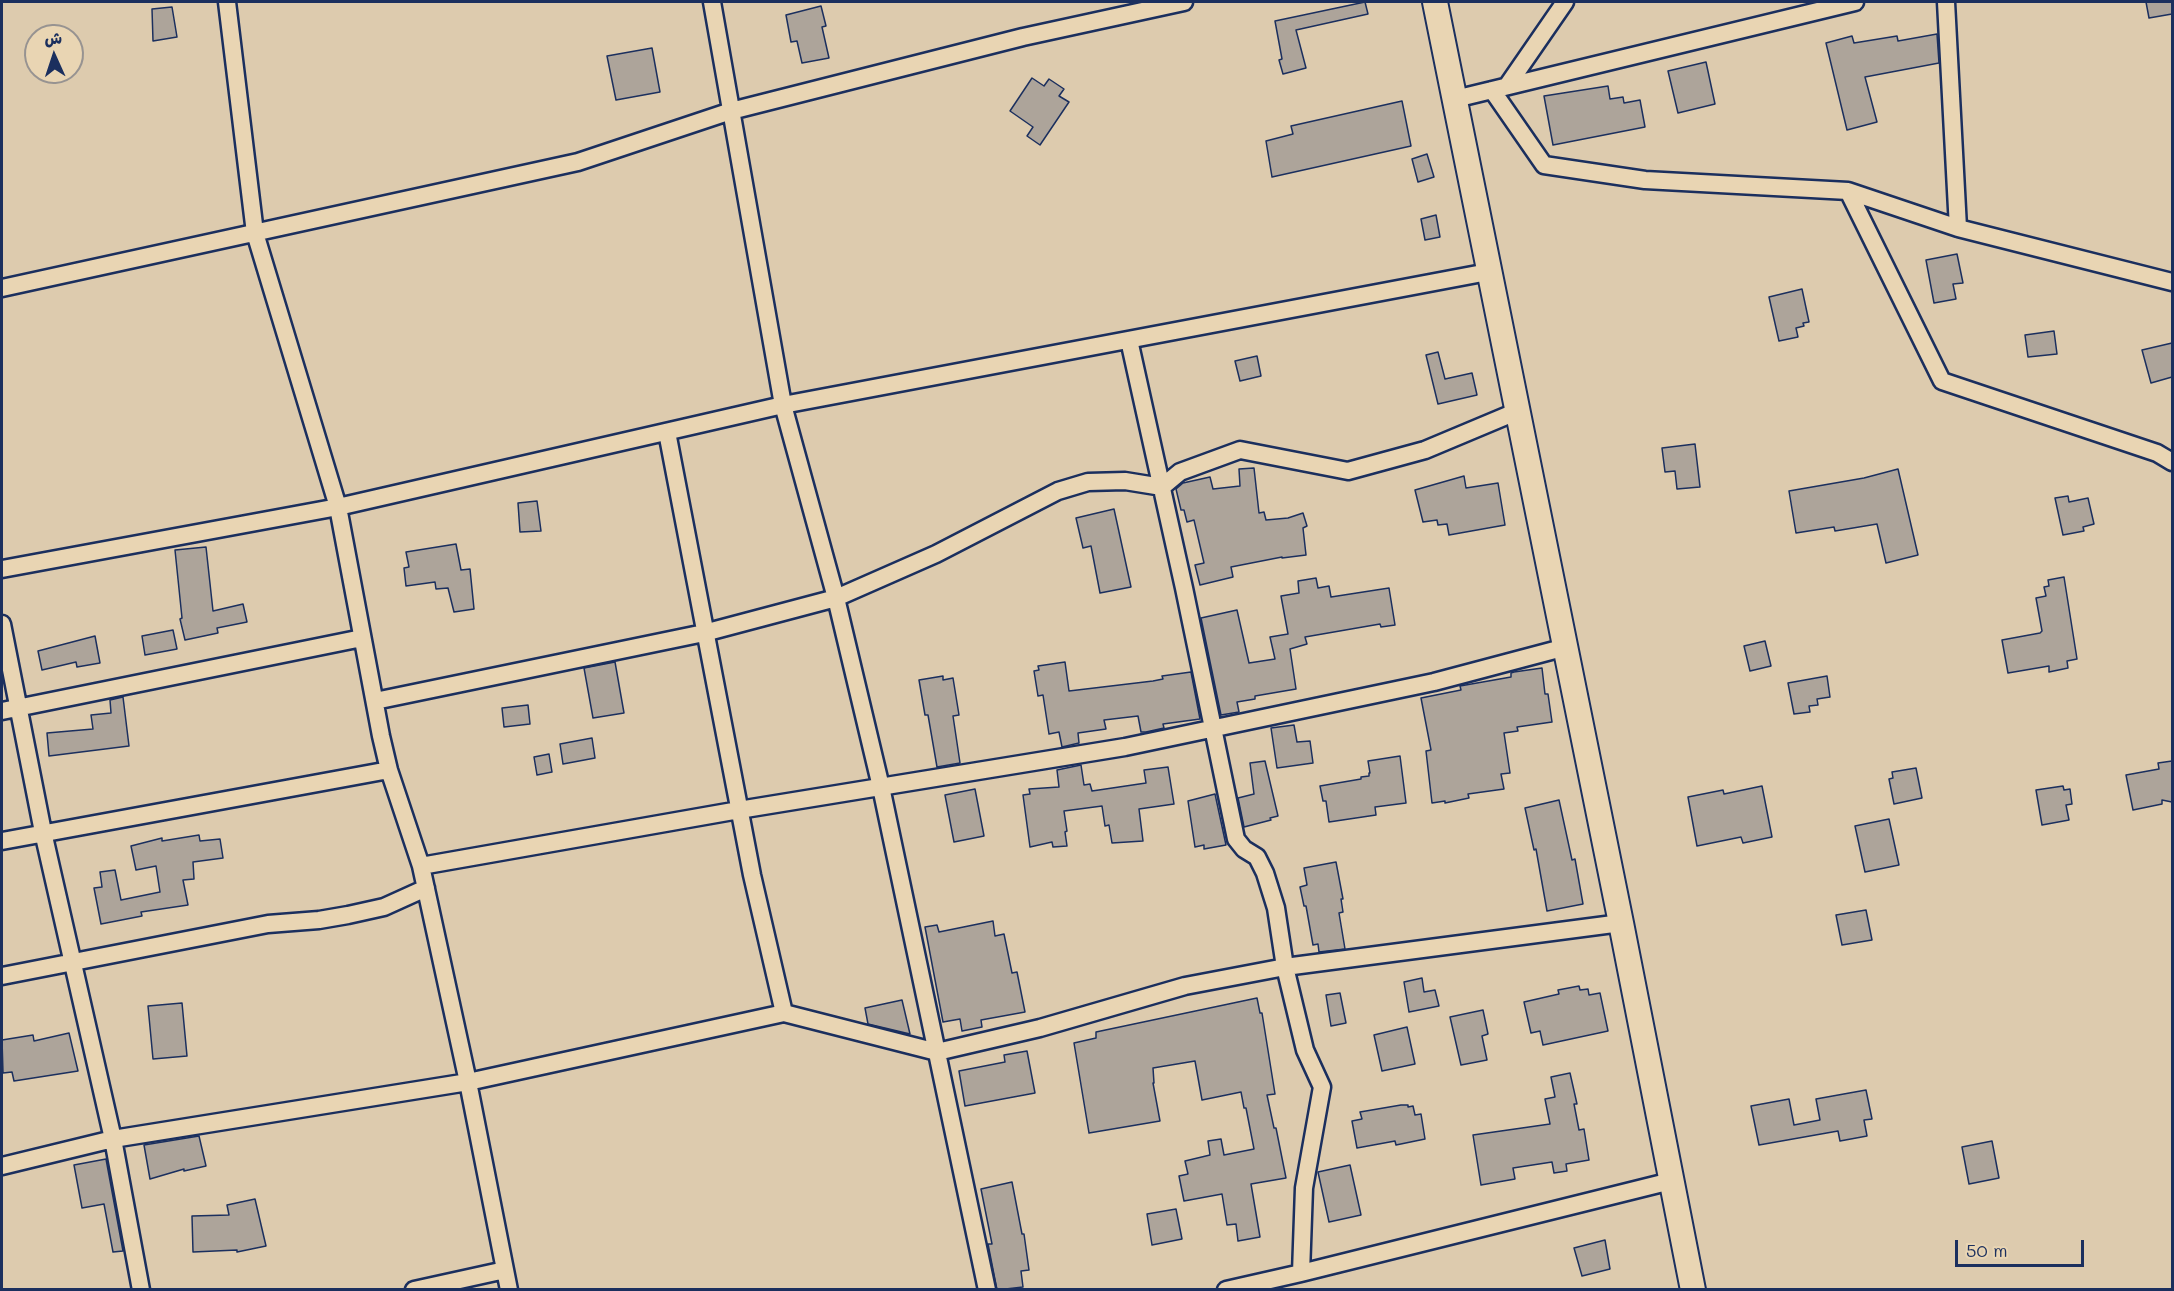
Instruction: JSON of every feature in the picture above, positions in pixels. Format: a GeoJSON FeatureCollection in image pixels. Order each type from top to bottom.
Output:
{"type":"FeatureCollection","features":[{"type":"Feature","properties":{"kind":"street"},"geometry":{"type":"LineString","coordinates":[[227,2],[255,233],[338,507],[389,770],[421,866],[468,1082],[509,1290]]}},
{"type":"Feature","properties":{"kind":"street"},"geometry":{"type":"LineString","coordinates":[[712,2],[783,405],[836,598],[881,787],[987,1290]]}},
{"type":"Feature","properties":{"kind":"street"},"geometry":{"type":"LineString","coordinates":[[2,288],[578,162],[731,111],[1023,37],[1184,2]]}},
{"type":"Feature","properties":{"kind":"street"},"geometry":{"type":"LineString","coordinates":[[1435,2],[1693,1290]]}},
{"type":"Feature","properties":{"kind":"street"},"geometry":{"type":"LineString","coordinates":[[1499,88],[1565,2]]}},
{"type":"Feature","properties":{"kind":"street"},"geometry":{"type":"LineString","coordinates":[[1455,99],[1855,2]]}},
{"type":"Feature","properties":{"kind":"street"},"geometry":{"type":"LineString","coordinates":[[1946,2],[1958,228]]}},
{"type":"Feature","properties":{"kind":"street"},"geometry":{"type":"LineString","coordinates":[[1499,88],[1544,165],[1645,180],[1848,191],[1958,228],[2172,282]]}},
{"type":"Feature","properties":{"kind":"street"},"geometry":{"type":"LineString","coordinates":[[1848,191],[1942,381],[2157,453],[2172,462]]}},
{"type":"Feature","properties":{"kind":"street"},"geometry":{"type":"LineString","coordinates":[[2,569],[338,507],[783,405],[1488,272]]}},
{"type":"Feature","properties":{"kind":"street"},"geometry":{"type":"LineString","coordinates":[[1129,340],[1236,839],[1244,849],[1257,857],[1265,873],[1276,908],[1285,967],[1305,1050],[1322,1087],[1304,1188],[1301,1273]]}},
{"type":"Feature","properties":{"kind":"street"},"geometry":{"type":"LineString","coordinates":[[375,701],[704,633],[836,598],[936,554],[1058,490],[1088,482],[1125,481],[1162,487],[1180,472],[1240,450],[1348,471],[1425,450],[1518,411]]}},
{"type":"Feature","properties":{"kind":"street"},"geometry":{"type":"LineString","coordinates":[[667,432],[739,810],[784,1013]]}},
{"type":"Feature","properties":{"kind":"street"},"geometry":{"type":"LineString","coordinates":[[2,624],[10,710],[43,832],[112,1139],[141,1290]]}},
{"type":"Feature","properties":{"kind":"street"},"geometry":{"type":"LineString","coordinates":[[10,710],[362,639]]}},
{"type":"Feature","properties":{"kind":"street"},"geometry":{"type":"LineString","coordinates":[[421,866],[739,810],[1125,747],[1434,682],[1566,647]]}},
{"type":"Feature","properties":{"kind":"street"},"geometry":{"type":"LineString","coordinates":[[2,841],[389,770]]}},
{"type":"Feature","properties":{"kind":"street"},"geometry":{"type":"LineString","coordinates":[[2,975],[268,924],[348,915],[384,907],[426,888]]}},
{"type":"Feature","properties":{"kind":"street"},"geometry":{"type":"LineString","coordinates":[[2,1166],[112,1139],[468,1082],[784,1013],[937,1052],[1040,1028],[1185,987],[1285,967],[1621,923]]}},
{"type":"Feature","properties":{"kind":"street"},"geometry":{"type":"LineString","coordinates":[[1226,1290],[1671,1180]]}},
{"type":"Feature","properties":{"kind":"street"},"geometry":{"type":"LineString","coordinates":[[414,1290],[505,1270]]}},
{"type":"Feature","properties":{"kind":"building"},"geometry":{"type":"Polygon","coordinates":[[[1365,2],[1368,14],[1296,30],[1306,68],[1283,74],[1279,60],[1282,59],[1275,21],[1365,2]]]}},
{"type":"Feature","properties":{"kind":"building"},"geometry":{"type":"Polygon","coordinates":[[[2146,2],[2172,2],[2172,14],[2149,18],[2146,2]]]}},
{"type":"Feature","properties":{"kind":"building"},"geometry":{"type":"Polygon","coordinates":[[[821,6],[826,26],[822,27],[829,58],[802,63],[797,41],[791,42],[786,15],[821,6]]]}},
{"type":"Feature","properties":{"kind":"building"},"geometry":{"type":"Polygon","coordinates":[[[172,7],[177,37],[153,41],[152,9],[172,7]]]}},
{"type":"Feature","properties":{"kind":"building"},"geometry":{"type":"Polygon","coordinates":[[[1937,34],[1939,63],[1865,77],[1877,122],[1847,130],[1826,43],[1852,36],[1854,43],[1897,36],[1898,41],[1937,34]]]}},
{"type":"Feature","properties":{"kind":"building"},"geometry":{"type":"Polygon","coordinates":[[[652,48],[660,92],[616,100],[607,56],[652,48]]]}},
{"type":"Feature","properties":{"kind":"building"},"geometry":{"type":"Polygon","coordinates":[[[1706,62],[1715,104],[1678,113],[1668,71],[1706,62]]]}},
{"type":"Feature","properties":{"kind":"building"},"geometry":{"type":"Polygon","coordinates":[[[1032,78],[1044,86],[1049,79],[1064,89],[1059,96],[1069,102],[1040,145],[1027,136],[1033,127],[1010,111],[1032,78]]]}},
{"type":"Feature","properties":{"kind":"building"},"geometry":{"type":"Polygon","coordinates":[[[1608,86],[1610,99],[1623,97],[1624,103],[1640,100],[1645,127],[1553,145],[1544,96],[1608,86]]]}},
{"type":"Feature","properties":{"kind":"building"},"geometry":{"type":"Polygon","coordinates":[[[1402,101],[1411,146],[1272,177],[1266,141],[1293,134],[1291,126],[1402,101]]]}},
{"type":"Feature","properties":{"kind":"building"},"geometry":{"type":"Polygon","coordinates":[[[1427,154],[1434,177],[1418,182],[1412,159],[1427,154]]]}},
{"type":"Feature","properties":{"kind":"building"},"geometry":{"type":"Polygon","coordinates":[[[1436,215],[1440,237],[1425,240],[1421,219],[1436,215]]]}},
{"type":"Feature","properties":{"kind":"building"},"geometry":{"type":"Polygon","coordinates":[[[1957,254],[1963,283],[1953,284],[1956,299],[1934,303],[1926,260],[1957,254]]]}},
{"type":"Feature","properties":{"kind":"building"},"geometry":{"type":"Polygon","coordinates":[[[1802,289],[1809,322],[1796,328],[1798,337],[1779,341],[1769,297],[1802,289]]]}},
{"type":"Feature","properties":{"kind":"building"},"geometry":{"type":"Polygon","coordinates":[[[2054,331],[2057,354],[2028,357],[2025,335],[2054,331]]]}},
{"type":"Feature","properties":{"kind":"building"},"geometry":{"type":"Polygon","coordinates":[[[2172,343],[2172,377],[2151,383],[2142,350],[2172,343]]]}},
{"type":"Feature","properties":{"kind":"building"},"geometry":{"type":"Polygon","coordinates":[[[1438,352],[1445,379],[1472,373],[1477,395],[1438,404],[1426,355],[1438,352]]]}},
{"type":"Feature","properties":{"kind":"building"},"geometry":{"type":"Polygon","coordinates":[[[1257,356],[1261,376],[1240,381],[1235,361],[1257,356]]]}},
{"type":"Feature","properties":{"kind":"building"},"geometry":{"type":"Polygon","coordinates":[[[1695,444],[1700,487],[1677,489],[1675,471],[1665,472],[1662,448],[1695,444]]]}},
{"type":"Feature","properties":{"kind":"building"},"geometry":{"type":"Polygon","coordinates":[[[1254,468],[1259,513],[1264,512],[1266,520],[1288,518],[1303,513],[1307,526],[1303,528],[1306,555],[1282,557],[1231,567],[1233,577],[1200,585],[1195,565],[1204,563],[1194,520],[1187,522],[1184,510],[1181,510],[1176,489],[1183,483],[1210,477],[1213,489],[1240,486],[1239,469],[1254,468]]]}},
{"type":"Feature","properties":{"kind":"building"},"geometry":{"type":"Polygon","coordinates":[[[1898,469],[1918,555],[1886,563],[1877,524],[1835,531],[1834,527],[1796,533],[1789,491],[1864,478],[1898,469]]]}},
{"type":"Feature","properties":{"kind":"building"},"geometry":{"type":"Polygon","coordinates":[[[1464,476],[1466,488],[1498,483],[1505,525],[1449,535],[1447,524],[1438,525],[1437,520],[1423,522],[1415,490],[1464,476]]]}},
{"type":"Feature","properties":{"kind":"building"},"geometry":{"type":"Polygon","coordinates":[[[2068,496],[2069,502],[2088,498],[2094,524],[2083,527],[2084,531],[2063,535],[2055,498],[2068,496]]]}},
{"type":"Feature","properties":{"kind":"building"},"geometry":{"type":"Polygon","coordinates":[[[537,501],[541,531],[520,532],[518,503],[537,501]]]}},
{"type":"Feature","properties":{"kind":"building"},"geometry":{"type":"Polygon","coordinates":[[[1114,509],[1131,587],[1100,593],[1091,546],[1083,548],[1076,518],[1114,509]]]}},
{"type":"Feature","properties":{"kind":"building"},"geometry":{"type":"Polygon","coordinates":[[[456,544],[461,570],[470,569],[474,609],[454,612],[448,588],[436,589],[435,582],[406,586],[404,568],[409,567],[406,552],[456,544]]]}},
{"type":"Feature","properties":{"kind":"building"},"geometry":{"type":"Polygon","coordinates":[[[206,547],[213,611],[243,604],[247,622],[217,628],[218,633],[185,640],[180,619],[182,618],[175,550],[206,547]]]}},
{"type":"Feature","properties":{"kind":"building"},"geometry":{"type":"Polygon","coordinates":[[[2064,577],[2077,659],[2067,661],[2068,668],[2049,672],[2049,666],[2008,673],[2002,640],[2042,631],[2036,598],[2046,596],[2044,587],[2049,586],[2048,580],[2064,577]]]}},
{"type":"Feature","properties":{"kind":"building"},"geometry":{"type":"Polygon","coordinates":[[[1316,578],[1318,588],[1329,586],[1331,597],[1389,588],[1395,625],[1381,627],[1380,624],[1305,637],[1307,644],[1290,649],[1296,689],[1255,696],[1255,699],[1237,702],[1239,712],[1221,715],[1201,618],[1237,610],[1249,663],[1275,659],[1270,637],[1288,634],[1281,596],[1299,593],[1298,581],[1316,578]]]}},
{"type":"Feature","properties":{"kind":"building"},"geometry":{"type":"Polygon","coordinates":[[[173,630],[177,649],[145,655],[142,636],[173,630]]]}},
{"type":"Feature","properties":{"kind":"building"},"geometry":{"type":"Polygon","coordinates":[[[95,636],[100,663],[77,667],[76,662],[42,670],[38,651],[95,636]]]}},
{"type":"Feature","properties":{"kind":"building"},"geometry":{"type":"Polygon","coordinates":[[[1765,641],[1771,666],[1750,671],[1744,646],[1765,641]]]}},
{"type":"Feature","properties":{"kind":"building"},"geometry":{"type":"Polygon","coordinates":[[[615,662],[624,713],[593,718],[584,668],[615,662]]]}},
{"type":"Feature","properties":{"kind":"building"},"geometry":{"type":"Polygon","coordinates":[[[1065,662],[1069,691],[1153,681],[1163,679],[1162,676],[1191,672],[1200,719],[1163,724],[1164,728],[1146,732],[1141,732],[1138,716],[1104,720],[1106,729],[1078,733],[1079,743],[1062,747],[1059,732],[1049,734],[1043,695],[1038,696],[1034,671],[1039,670],[1038,666],[1065,662]]]}},
{"type":"Feature","properties":{"kind":"building"},"geometry":{"type":"Polygon","coordinates":[[[1542,668],[1552,722],[1517,727],[1518,731],[1504,733],[1510,773],[1501,774],[1504,789],[1468,794],[1469,798],[1445,803],[1445,801],[1432,803],[1426,751],[1431,750],[1421,698],[1461,690],[1460,686],[1511,677],[1511,673],[1514,672],[1542,668]]]}},
{"type":"Feature","properties":{"kind":"building"},"geometry":{"type":"Polygon","coordinates":[[[943,676],[943,680],[953,678],[959,715],[953,716],[960,763],[937,767],[919,680],[943,676]]]}},
{"type":"Feature","properties":{"kind":"building"},"geometry":{"type":"Polygon","coordinates":[[[1827,676],[1830,697],[1817,699],[1818,705],[1809,706],[1810,712],[1794,714],[1788,683],[1827,676]]]}},
{"type":"Feature","properties":{"kind":"building"},"geometry":{"type":"Polygon","coordinates":[[[123,697],[129,746],[49,756],[47,733],[93,729],[91,715],[111,713],[110,700],[123,697]]]}},
{"type":"Feature","properties":{"kind":"building"},"geometry":{"type":"Polygon","coordinates":[[[528,705],[530,724],[504,727],[502,708],[528,705]]]}},
{"type":"Feature","properties":{"kind":"building"},"geometry":{"type":"Polygon","coordinates":[[[1294,725],[1297,742],[1310,741],[1313,763],[1277,768],[1271,728],[1294,725]]]}},
{"type":"Feature","properties":{"kind":"building"},"geometry":{"type":"Polygon","coordinates":[[[592,738],[595,758],[563,764],[560,744],[592,738]]]}},
{"type":"Feature","properties":{"kind":"building"},"geometry":{"type":"Polygon","coordinates":[[[549,754],[552,772],[537,775],[534,757],[549,754]]]}},
{"type":"Feature","properties":{"kind":"building"},"geometry":{"type":"Polygon","coordinates":[[[1400,756],[1406,803],[1375,807],[1376,815],[1329,822],[1326,801],[1323,801],[1320,786],[1369,776],[1368,761],[1400,756]]]}},
{"type":"Feature","properties":{"kind":"building"},"geometry":{"type":"Polygon","coordinates":[[[1265,761],[1278,816],[1244,827],[1238,798],[1254,794],[1250,763],[1265,761]]]}},
{"type":"Feature","properties":{"kind":"building"},"geometry":{"type":"Polygon","coordinates":[[[2172,761],[2172,802],[2162,800],[2162,804],[2133,810],[2126,775],[2159,769],[2158,763],[2172,761]]]}},
{"type":"Feature","properties":{"kind":"building"},"geometry":{"type":"Polygon","coordinates":[[[1081,765],[1084,785],[1090,784],[1092,791],[1146,783],[1144,770],[1168,767],[1174,804],[1139,809],[1143,841],[1112,843],[1109,825],[1105,826],[1102,806],[1064,811],[1067,846],[1053,847],[1052,842],[1030,847],[1023,795],[1030,794],[1029,789],[1059,787],[1057,770],[1081,765]]]}},
{"type":"Feature","properties":{"kind":"building"},"geometry":{"type":"Polygon","coordinates":[[[1916,768],[1922,798],[1894,804],[1889,779],[1893,778],[1892,772],[1916,768]]]}},
{"type":"Feature","properties":{"kind":"building"},"geometry":{"type":"Polygon","coordinates":[[[1762,786],[1772,837],[1743,843],[1741,837],[1697,846],[1688,797],[1723,790],[1724,794],[1762,786]]]}},
{"type":"Feature","properties":{"kind":"building"},"geometry":{"type":"Polygon","coordinates":[[[2063,786],[2064,790],[2070,789],[2072,804],[2066,805],[2069,820],[2042,825],[2036,790],[2063,786]]]}},
{"type":"Feature","properties":{"kind":"building"},"geometry":{"type":"Polygon","coordinates":[[[975,789],[984,836],[954,842],[945,795],[975,789]]]}},
{"type":"Feature","properties":{"kind":"building"},"geometry":{"type":"Polygon","coordinates":[[[1215,794],[1226,845],[1204,849],[1204,845],[1195,847],[1188,801],[1215,794]]]}},
{"type":"Feature","properties":{"kind":"building"},"geometry":{"type":"Polygon","coordinates":[[[1559,800],[1572,860],[1575,859],[1583,904],[1547,911],[1536,849],[1534,850],[1525,808],[1559,800]]]}},
{"type":"Feature","properties":{"kind":"building"},"geometry":{"type":"Polygon","coordinates":[[[1889,819],[1899,865],[1865,872],[1855,826],[1889,819]]]}},
{"type":"Feature","properties":{"kind":"building"},"geometry":{"type":"Polygon","coordinates":[[[199,835],[200,841],[220,839],[223,858],[193,862],[194,879],[183,880],[188,905],[141,912],[142,916],[101,924],[94,888],[102,887],[100,872],[115,870],[121,900],[160,892],[156,866],[136,870],[131,846],[162,838],[162,841],[199,835]]]}},
{"type":"Feature","properties":{"kind":"building"},"geometry":{"type":"Polygon","coordinates":[[[1336,862],[1343,899],[1341,899],[1343,912],[1339,913],[1345,949],[1319,952],[1318,944],[1313,945],[1300,887],[1307,885],[1304,868],[1336,862]]]}},
{"type":"Feature","properties":{"kind":"building"},"geometry":{"type":"Polygon","coordinates":[[[1866,910],[1872,940],[1842,945],[1836,915],[1866,910]]]}},
{"type":"Feature","properties":{"kind":"building"},"geometry":{"type":"Polygon","coordinates":[[[993,921],[995,936],[1004,934],[1012,973],[1017,972],[1025,1012],[981,1020],[982,1027],[962,1031],[960,1019],[943,1022],[925,927],[937,925],[939,932],[993,921]]]}},
{"type":"Feature","properties":{"kind":"building"},"geometry":{"type":"Polygon","coordinates":[[[1422,978],[1424,992],[1435,990],[1439,1006],[1409,1012],[1404,982],[1422,978]]]}},
{"type":"Feature","properties":{"kind":"building"},"geometry":{"type":"Polygon","coordinates":[[[1579,986],[1580,990],[1588,989],[1589,995],[1600,993],[1608,1031],[1543,1045],[1540,1031],[1531,1033],[1524,1002],[1559,994],[1558,990],[1579,986]]]}},
{"type":"Feature","properties":{"kind":"building"},"geometry":{"type":"Polygon","coordinates":[[[1340,993],[1346,1023],[1331,1026],[1326,995],[1340,993]]]}},
{"type":"Feature","properties":{"kind":"building"},"geometry":{"type":"Polygon","coordinates":[[[1257,998],[1260,1013],[1262,1013],[1275,1094],[1267,1095],[1286,1178],[1251,1184],[1260,1237],[1238,1241],[1236,1224],[1227,1225],[1222,1194],[1184,1201],[1179,1176],[1188,1174],[1185,1161],[1210,1155],[1208,1141],[1221,1139],[1224,1155],[1254,1149],[1241,1092],[1202,1100],[1195,1061],[1153,1068],[1153,1083],[1160,1121],[1089,1133],[1074,1043],[1096,1038],[1096,1032],[1257,998]]]}},
{"type":"Feature","properties":{"kind":"building"},"geometry":{"type":"Polygon","coordinates":[[[902,1000],[910,1034],[868,1024],[865,1008],[902,1000]]]}},
{"type":"Feature","properties":{"kind":"building"},"geometry":{"type":"Polygon","coordinates":[[[182,1003],[187,1056],[153,1059],[148,1006],[182,1003]]]}},
{"type":"Feature","properties":{"kind":"building"},"geometry":{"type":"Polygon","coordinates":[[[1483,1010],[1488,1034],[1482,1036],[1487,1060],[1461,1065],[1450,1017],[1483,1010]]]}},
{"type":"Feature","properties":{"kind":"building"},"geometry":{"type":"Polygon","coordinates":[[[1407,1027],[1415,1064],[1382,1071],[1374,1035],[1407,1027]]]}},
{"type":"Feature","properties":{"kind":"building"},"geometry":{"type":"Polygon","coordinates":[[[69,1033],[78,1071],[14,1081],[12,1072],[3,1073],[2,1040],[33,1035],[34,1041],[69,1033]]]}},
{"type":"Feature","properties":{"kind":"building"},"geometry":{"type":"Polygon","coordinates":[[[1027,1051],[1035,1093],[965,1106],[959,1071],[1005,1062],[1004,1055],[1027,1051]]]}},
{"type":"Feature","properties":{"kind":"building"},"geometry":{"type":"Polygon","coordinates":[[[1570,1073],[1577,1104],[1574,1104],[1579,1130],[1584,1129],[1589,1160],[1566,1164],[1567,1171],[1554,1173],[1552,1162],[1513,1168],[1515,1179],[1481,1185],[1473,1135],[1550,1124],[1545,1099],[1555,1097],[1551,1077],[1570,1073]]]}},
{"type":"Feature","properties":{"kind":"building"},"geometry":{"type":"Polygon","coordinates":[[[1866,1090],[1872,1119],[1864,1120],[1867,1136],[1840,1141],[1838,1131],[1759,1145],[1751,1106],[1789,1099],[1794,1125],[1820,1120],[1816,1099],[1866,1090]]]}},
{"type":"Feature","properties":{"kind":"building"},"geometry":{"type":"Polygon","coordinates":[[[1401,1105],[1413,1106],[1415,1115],[1421,1114],[1425,1139],[1396,1145],[1395,1141],[1357,1148],[1352,1121],[1362,1119],[1360,1112],[1401,1105]]]}},
{"type":"Feature","properties":{"kind":"building"},"geometry":{"type":"Polygon","coordinates":[[[199,1136],[206,1166],[184,1171],[184,1169],[150,1179],[144,1145],[199,1136]]]}},
{"type":"Feature","properties":{"kind":"building"},"geometry":{"type":"Polygon","coordinates":[[[1992,1141],[1999,1178],[1969,1184],[1962,1147],[1992,1141]]]}},
{"type":"Feature","properties":{"kind":"building"},"geometry":{"type":"Polygon","coordinates":[[[106,1159],[123,1251],[113,1252],[104,1204],[82,1208],[74,1165],[106,1159]]]}},
{"type":"Feature","properties":{"kind":"building"},"geometry":{"type":"Polygon","coordinates":[[[1350,1165],[1361,1215],[1329,1222],[1318,1172],[1350,1165]]]}},
{"type":"Feature","properties":{"kind":"building"},"geometry":{"type":"Polygon","coordinates":[[[1012,1182],[1022,1234],[1024,1234],[1029,1270],[1021,1271],[1023,1287],[997,1290],[988,1244],[992,1244],[981,1189],[1012,1182]]]}},
{"type":"Feature","properties":{"kind":"building"},"geometry":{"type":"Polygon","coordinates":[[[255,1199],[266,1246],[237,1252],[237,1250],[193,1252],[192,1216],[229,1215],[227,1205],[255,1199]]]}},
{"type":"Feature","properties":{"kind":"building"},"geometry":{"type":"Polygon","coordinates":[[[1176,1209],[1182,1239],[1152,1245],[1147,1214],[1176,1209]]]}},
{"type":"Feature","properties":{"kind":"building"},"geometry":{"type":"Polygon","coordinates":[[[1605,1240],[1610,1269],[1582,1276],[1574,1248],[1605,1240]]]}}]}
